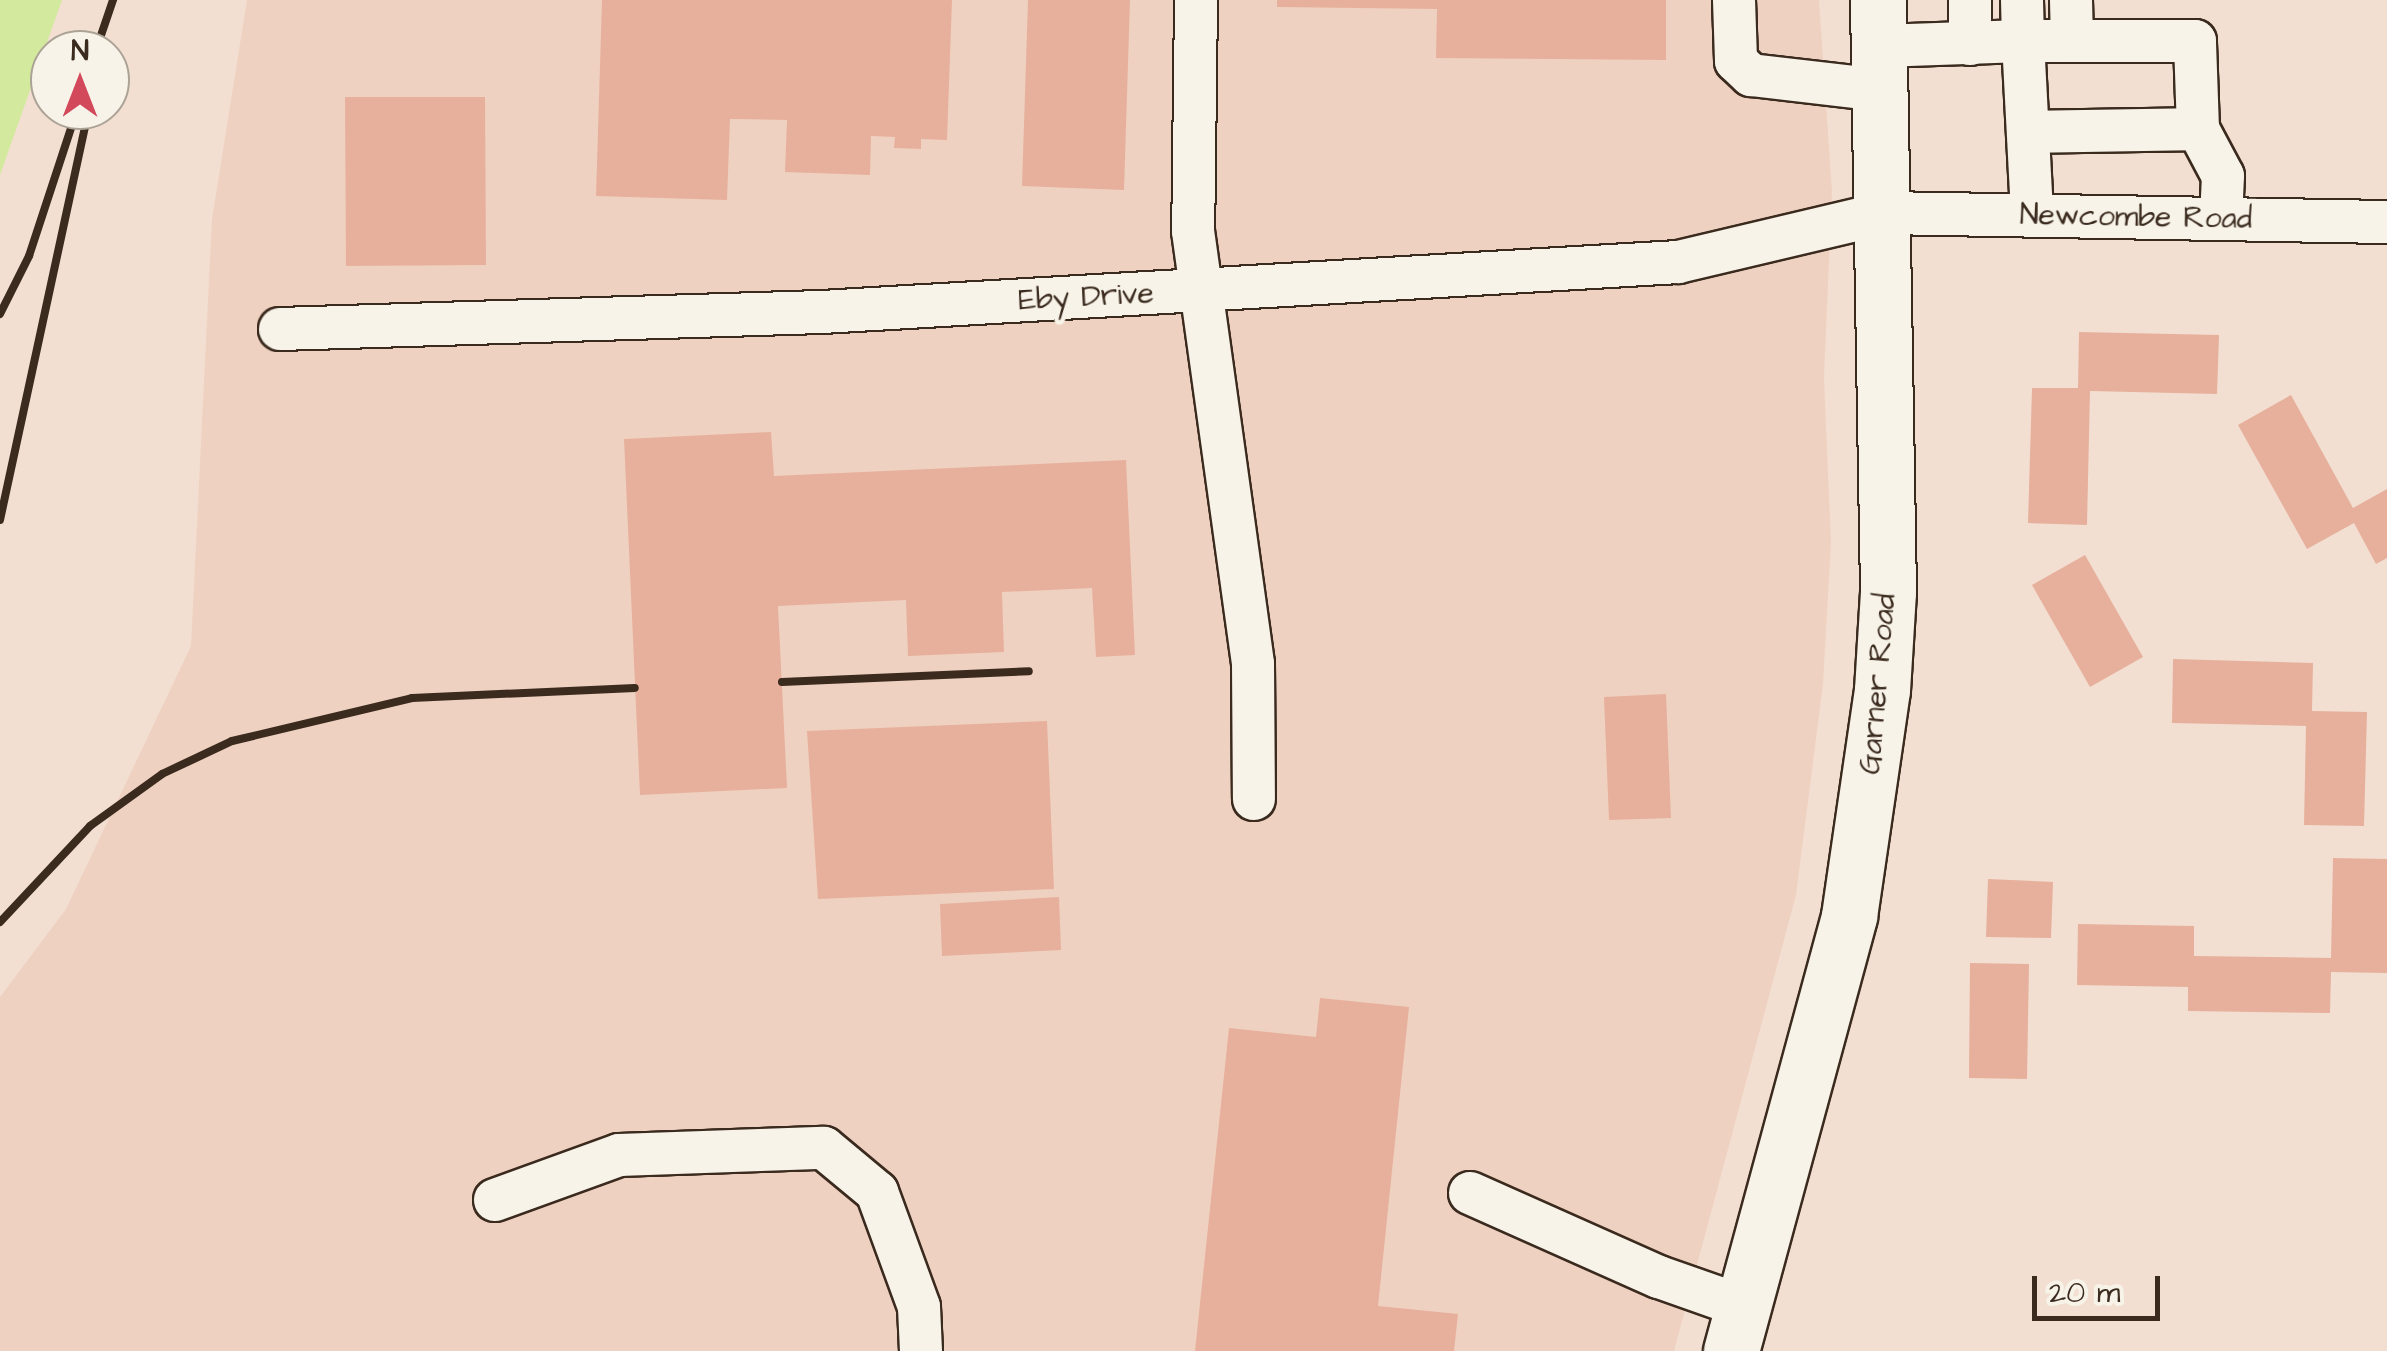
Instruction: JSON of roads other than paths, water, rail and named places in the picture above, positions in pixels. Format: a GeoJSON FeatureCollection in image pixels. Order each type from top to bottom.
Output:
{"type":"FeatureCollection","features":[{"type":"Feature","properties":{"kind":"main road","name":"Garner Road"},"geometry":{"type":"LineString","coordinates":[[1738,1329],[1850,916],[1882,690],[1888,592],[1885,213],[1879,46]]}},
{"type":"Feature","properties":{"kind":"street"},"geometry":{"type":"LineString","coordinates":[[1196,0],[1193,231],[1253,664],[1254,799]]}},
{"type":"Feature","properties":{"kind":"street"},"geometry":{"type":"LineString","coordinates":[[1734,0],[1736,60],[1750,76],[1879,46],[1970,44],[2022,20],[2071,21],[2195,42],[2198,129],[2222,176],[2222,219]]}},
{"type":"Feature","properties":{"kind":"street"},"geometry":{"type":"LineString","coordinates":[[1970,0],[1970,44]]}},
{"type":"Feature","properties":{"kind":"street"},"geometry":{"type":"LineString","coordinates":[[2022,20],[2032,214]]}},
{"type":"Feature","properties":{"kind":"street"},"geometry":{"type":"LineString","coordinates":[[2029,132],[2198,129]]}},
{"type":"Feature","properties":{"kind":"street","name":"Eby Drive"},"geometry":{"type":"LineString","coordinates":[[280,330],[822,312],[1678,262],[1885,213]]}},
{"type":"Feature","properties":{"kind":"street","name":"Newcombe Road"},"geometry":{"type":"LineString","coordinates":[[1885,213],[2387,222]]}},
{"type":"Feature","properties":{"kind":"street"},"geometry":{"type":"LineString","coordinates":[[496,1200],[619,1156],[824,1148],[876,1192],[919,1307],[921,1351]]}},
{"type":"Feature","properties":{"kind":"street"},"geometry":{"type":"LineString","coordinates":[[1470,1193],[1658,1278],[1738,1329]]}},
{"type":"Feature","properties":{"kind":"railway"},"geometry":{"type":"LineString","coordinates":[[103,30],[113,0]]}},
{"type":"Feature","properties":{"kind":"railway"},"geometry":{"type":"LineString","coordinates":[[0,314],[29,256],[70,130]]}},
{"type":"Feature","properties":{"kind":"railway"},"geometry":{"type":"LineString","coordinates":[[0,520],[85,130]]}},
{"type":"Feature","properties":{"kind":"railway"},"geometry":{"type":"LineString","coordinates":[[782,682],[1029,671]]}},
{"type":"Feature","properties":{"kind":"railway"},"geometry":{"type":"LineString","coordinates":[[0,922],[90,826],[162,774],[232,741],[412,698],[635,688]]}}]}
